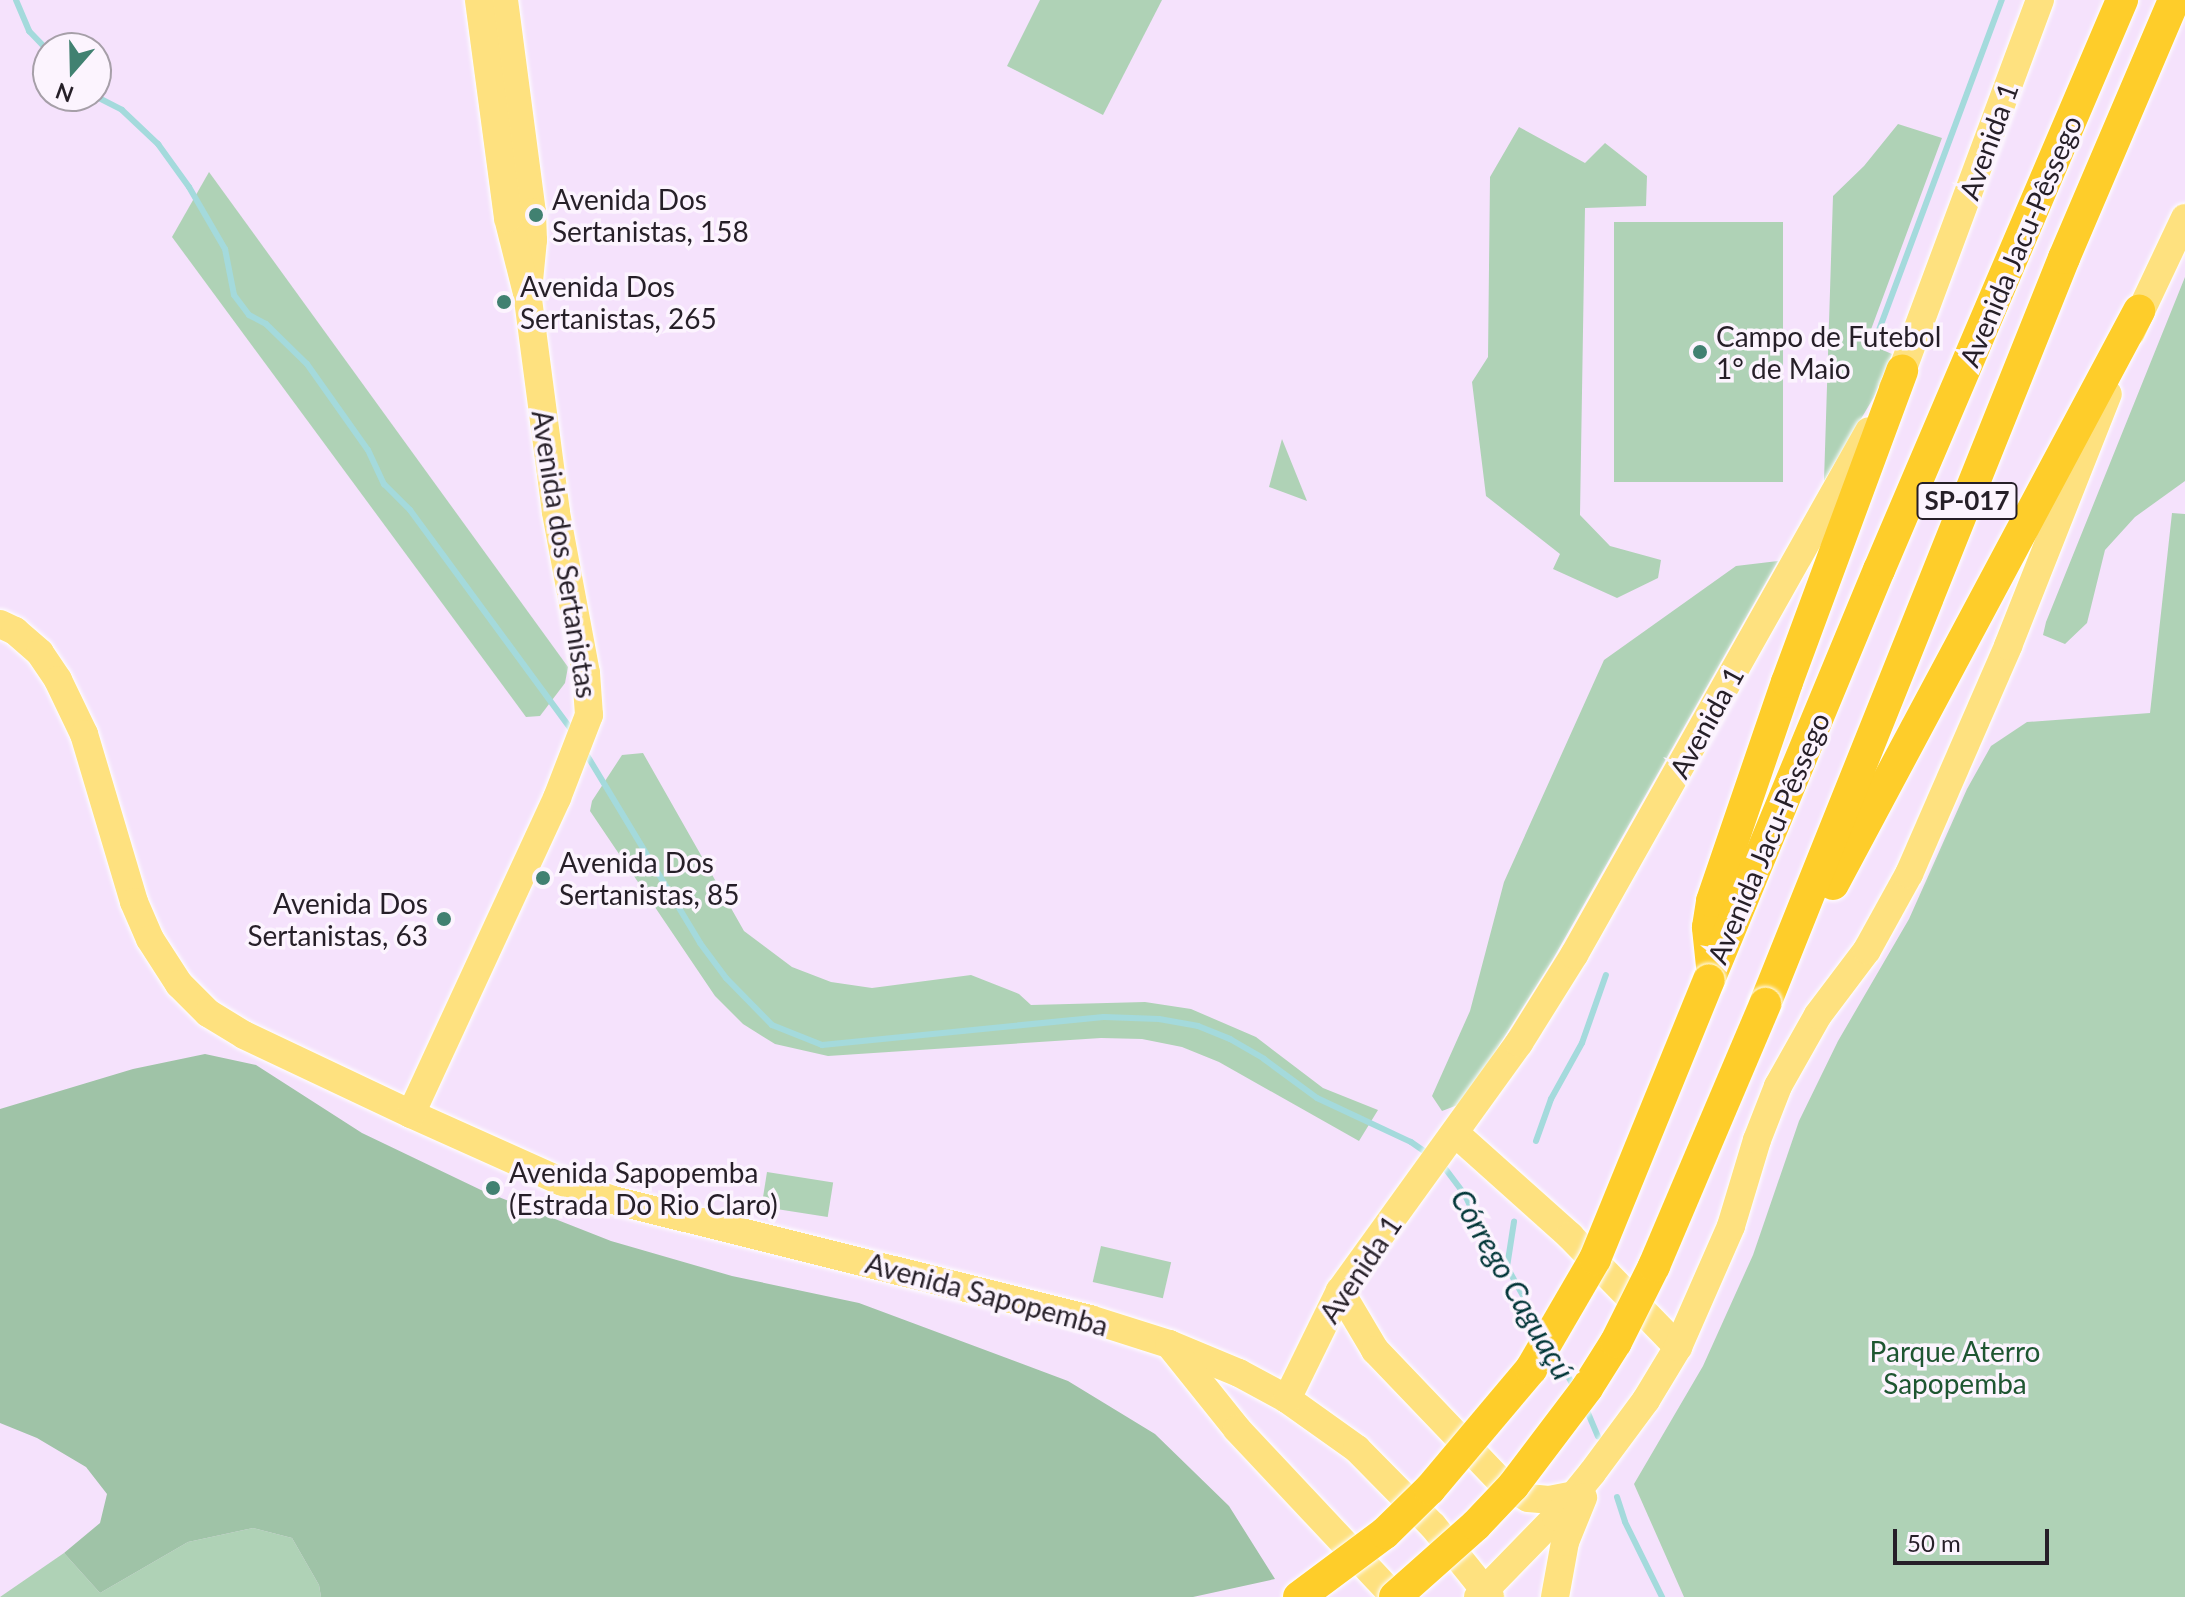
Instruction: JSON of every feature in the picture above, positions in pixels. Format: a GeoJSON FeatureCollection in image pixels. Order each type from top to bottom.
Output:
{"type":"FeatureCollection","features":[{"type":"Feature","properties":{"kind":"highway","name":"Avenida Jacu-Pêssego"},"geometry":{"type":"LineString","coordinates":[[1299,1597],[1385,1533],[1430,1489],[1531,1369],[1595,1259],[1879,570],[2122,0]]}},
{"type":"Feature","properties":{"kind":"highway","name":"Avenida Jacu-Pêssego"},"geometry":{"type":"LineString","coordinates":[[1395,1597],[1476,1525],[1513,1486],[1601,1365],[1654,1266],[1784,959],[2064,258],[2174,0]]}},
{"type":"Feature","properties":{"kind":"highway"},"geometry":{"type":"LineString","coordinates":[[1784,959],[1815,919],[2139,311]]}},
{"type":"Feature","properties":{"kind":"highway"},"geometry":{"type":"LineString","coordinates":[[1711,975],[1708,949],[1712,901],[1787,682],[1902,371]]}},
{"type":"Feature","properties":{"kind":"main road","name":"Avenida dos Sertanistas"},"geometry":{"type":"LineString","coordinates":[[411,1114],[589,715],[586,673],[556,512],[527,293],[512,240],[479,0]]}},
{"type":"Feature","properties":{"kind":"main road","name":"Avenida dos Sertanistas"},"geometry":{"type":"LineString","coordinates":[[504,0],[532,212],[533,240],[527,293]]}},
{"type":"Feature","properties":{"kind":"main road","name":"Avenida 1"},"geometry":{"type":"LineString","coordinates":[[1287,1399],[1311,1343],[1340,1291],[1519,1043],[1611,893],[1902,371],[2040,0]]}},
{"type":"Feature","properties":{"kind":"main road"},"geometry":{"type":"LineString","coordinates":[[501,159],[513,170],[520,194],[532,212]]}},
{"type":"Feature","properties":{"kind":"main road"},"geometry":{"type":"LineString","coordinates":[[1485,1595],[1584,1484],[1646,1400],[1678,1347],[1731,1226],[1757,1140],[1778,1086],[1818,1015],[1884,922],[1948,787],[2008,646],[2139,311],[2185,218]]}},
{"type":"Feature","properties":{"kind":"main road","name":"Avenida Sapopemba"},"geometry":{"type":"LineString","coordinates":[[0,624],[15,631],[40,653],[78,720],[134,902],[150,939],[179,984],[208,1013],[244,1035],[411,1114],[560,1181],[613,1200],[953,1282],[1169,1344],[1239,1373],[1287,1399],[1329,1427],[1385,1475],[1433,1526],[1485,1595]]}},
{"type":"Feature","properties":{"kind":"main road"},"geometry":{"type":"LineString","coordinates":[[1451,1140],[1570,1236],[1678,1347]]}},
{"type":"Feature","properties":{"kind":"main road"},"geometry":{"type":"LineString","coordinates":[[1340,1291],[1375,1350],[1504,1485],[1528,1498],[1549,1500],[1584,1484]]}},
{"type":"Feature","properties":{"kind":"main road"},"geometry":{"type":"LineString","coordinates":[[1169,1344],[1237,1429],[1395,1597]]}},
{"type":"Feature","properties":{"kind":"main road"},"geometry":{"type":"LineString","coordinates":[[1555,1597],[1565,1542],[1584,1484]]}},
{"type":"Feature","properties":{"kind":"green space"},"geometry":{"type":"Polygon","coordinates":[[[1040,0],[1162,0],[1103,115],[1007,66],[1040,0]]]}},
{"type":"Feature","properties":{"kind":"green space"},"geometry":{"type":"Polygon","coordinates":[[[1898,124],[1942,138],[1866,343],[1892,354],[1874,397],[1824,481],[1833,196],[1864,166],[1898,124]]]}},
{"type":"Feature","properties":{"kind":"green space"},"geometry":{"type":"Polygon","coordinates":[[[1519,127],[1585,163],[1605,143],[1647,176],[1646,206],[1585,208],[1580,515],[1610,546],[1661,560],[1658,578],[1617,598],[1553,569],[1560,554],[1486,496],[1472,382],[1488,357],[1490,177],[1519,127]]]}},
{"type":"Feature","properties":{"kind":"green space"},"geometry":{"type":"Polygon","coordinates":[[[209,172],[568,667],[565,683],[540,716],[526,717],[172,237],[209,172]]]}},
{"type":"Feature","properties":{"kind":"green space","name":"Campo de Futebol 1° de Maio"},"geometry":{"type":"Polygon","coordinates":[[[1614,222],[1783,222],[1783,482],[1614,482],[1614,222]]]}},
{"type":"Feature","properties":{"kind":"green space"},"geometry":{"type":"Polygon","coordinates":[[[2185,277],[2185,481],[2135,517],[2105,550],[2087,623],[2065,644],[2043,635],[2046,622],[2185,277]]]}},
{"type":"Feature","properties":{"kind":"green space"},"geometry":{"type":"Polygon","coordinates":[[[1282,439],[1307,501],[1269,487],[1282,439]]]}},
{"type":"Feature","properties":{"kind":"green space","name":"Parque Aterro Sapopemba"},"geometry":{"type":"Polygon","coordinates":[[[2172,513],[2185,514],[2185,1597],[1684,1597],[1634,1484],[1703,1366],[1753,1255],[1799,1121],[1838,1041],[1909,919],[1967,789],[1991,746],[2027,722],[2150,713],[2172,513]]]}},
{"type":"Feature","properties":{"kind":"green space"},"geometry":{"type":"Polygon","coordinates":[[[1778,561],[1552,961],[1463,1103],[1442,1111],[1432,1096],[1470,1011],[1504,882],[1604,660],[1736,566],[1778,561]]]}},
{"type":"Feature","properties":{"kind":"green space"},"geometry":{"type":"Polygon","coordinates":[[[643,753],[744,931],[792,967],[831,982],[872,988],[971,975],[1019,994],[1031,1005],[1145,1002],[1191,1009],[1256,1037],[1323,1088],[1378,1110],[1359,1141],[1219,1062],[1182,1047],[1142,1039],[1101,1038],[828,1056],[775,1044],[743,1024],[715,996],[590,811],[592,801],[622,755],[643,753]]]}},
{"type":"Feature","properties":{"kind":"green space"},"geometry":{"type":"Polygon","coordinates":[[[205,1054],[256,1065],[362,1133],[481,1190],[611,1241],[732,1276],[859,1303],[1068,1381],[1155,1434],[1229,1506],[1275,1579],[1193,1597],[321,1597],[319,1585],[292,1538],[253,1528],[188,1542],[100,1593],[64,1553],[100,1523],[107,1494],[86,1467],[37,1438],[0,1423],[0,1109],[133,1069],[205,1054]]]}},
{"type":"Feature","properties":{"kind":"green space"},"geometry":{"type":"Polygon","coordinates":[[[767,1172],[833,1182],[828,1217],[762,1207],[767,1172]]]}},
{"type":"Feature","properties":{"kind":"green space"},"geometry":{"type":"Polygon","coordinates":[[[1101,1246],[1171,1262],[1163,1298],[1093,1282],[1101,1246]]]}},
{"type":"Feature","properties":{"kind":"green space"},"geometry":{"type":"Polygon","coordinates":[[[253,1528],[292,1538],[319,1585],[321,1597],[0,1597],[64,1553],[100,1593],[188,1542],[253,1528]]]}},
{"type":"Feature","properties":{"kind":"waterway"},"geometry":{"type":"LineString","coordinates":[[16,0],[32,34]]}},
{"type":"Feature","properties":{"kind":"waterway"},"geometry":{"type":"LineString","coordinates":[[1876,338],[2002,0]]}},
{"type":"Feature","properties":{"kind":"waterway"},"geometry":{"type":"LineString","coordinates":[[112,105],[122,110],[158,144],[189,187],[225,249],[234,295],[249,315],[266,324],[307,364],[368,450],[384,484],[410,510],[573,732]]}},
{"type":"Feature","properties":{"kind":"waterway"},"geometry":{"type":"LineString","coordinates":[[585,752],[700,943],[726,978],[772,1025],[822,1045],[1104,1017],[1159,1019],[1198,1026],[1230,1039],[1264,1059],[1317,1098],[1411,1142],[1428,1154]]}},
{"type":"Feature","properties":{"kind":"waterway"},"geometry":{"type":"LineString","coordinates":[[1536,1141],[1551,1099],[1582,1043],[1606,975]]}},
{"type":"Feature","properties":{"kind":"waterway","name":"Córrego Caguaçú"},"geometry":{"type":"LineString","coordinates":[[1441,1163],[1465,1195],[1486,1240],[1507,1267],[1542,1330]]}},
{"type":"Feature","properties":{"kind":"waterway"},"geometry":{"type":"LineString","coordinates":[[1507,1267],[1514,1222]]}},
{"type":"Feature","properties":{"kind":"waterway","name":"Córrego Caguaçú"},"geometry":{"type":"LineString","coordinates":[[1554,1350],[1575,1389]]}},
{"type":"Feature","properties":{"kind":"waterway","name":"Córrego Caguaçú"},"geometry":{"type":"LineString","coordinates":[[1585,1406],[1598,1436]]}},
{"type":"Feature","properties":{"kind":"waterway","name":"Córrego Caguaçú"},"geometry":{"type":"LineString","coordinates":[[1617,1497],[1625,1522],[1662,1597]]}},
{"type":"Feature","properties":{"kind":"place","name":"Avenida Dos Sertanistas, 158"},"geometry":{"type":"Point","coordinates":[536,215]}},
{"type":"Feature","properties":{"kind":"place","name":"Avenida Dos Sertanistas, 265"},"geometry":{"type":"Point","coordinates":[504,302]}},
{"type":"Feature","properties":{"kind":"place","name":"Campo de Futebol 1° de Maio"},"geometry":{"type":"Point","coordinates":[1700,352]}},
{"type":"Feature","properties":{"kind":"place","name":"Avenida Dos Sertanistas, 85"},"geometry":{"type":"Point","coordinates":[543,878]}},
{"type":"Feature","properties":{"kind":"place","name":"Avenida Dos Sertanistas, 63"},"geometry":{"type":"Point","coordinates":[444,919]}},
{"type":"Feature","properties":{"kind":"place","name":"Avenida Sapopemba (Estrada Do Rio Claro)"},"geometry":{"type":"Point","coordinates":[493,1188]}}]}
